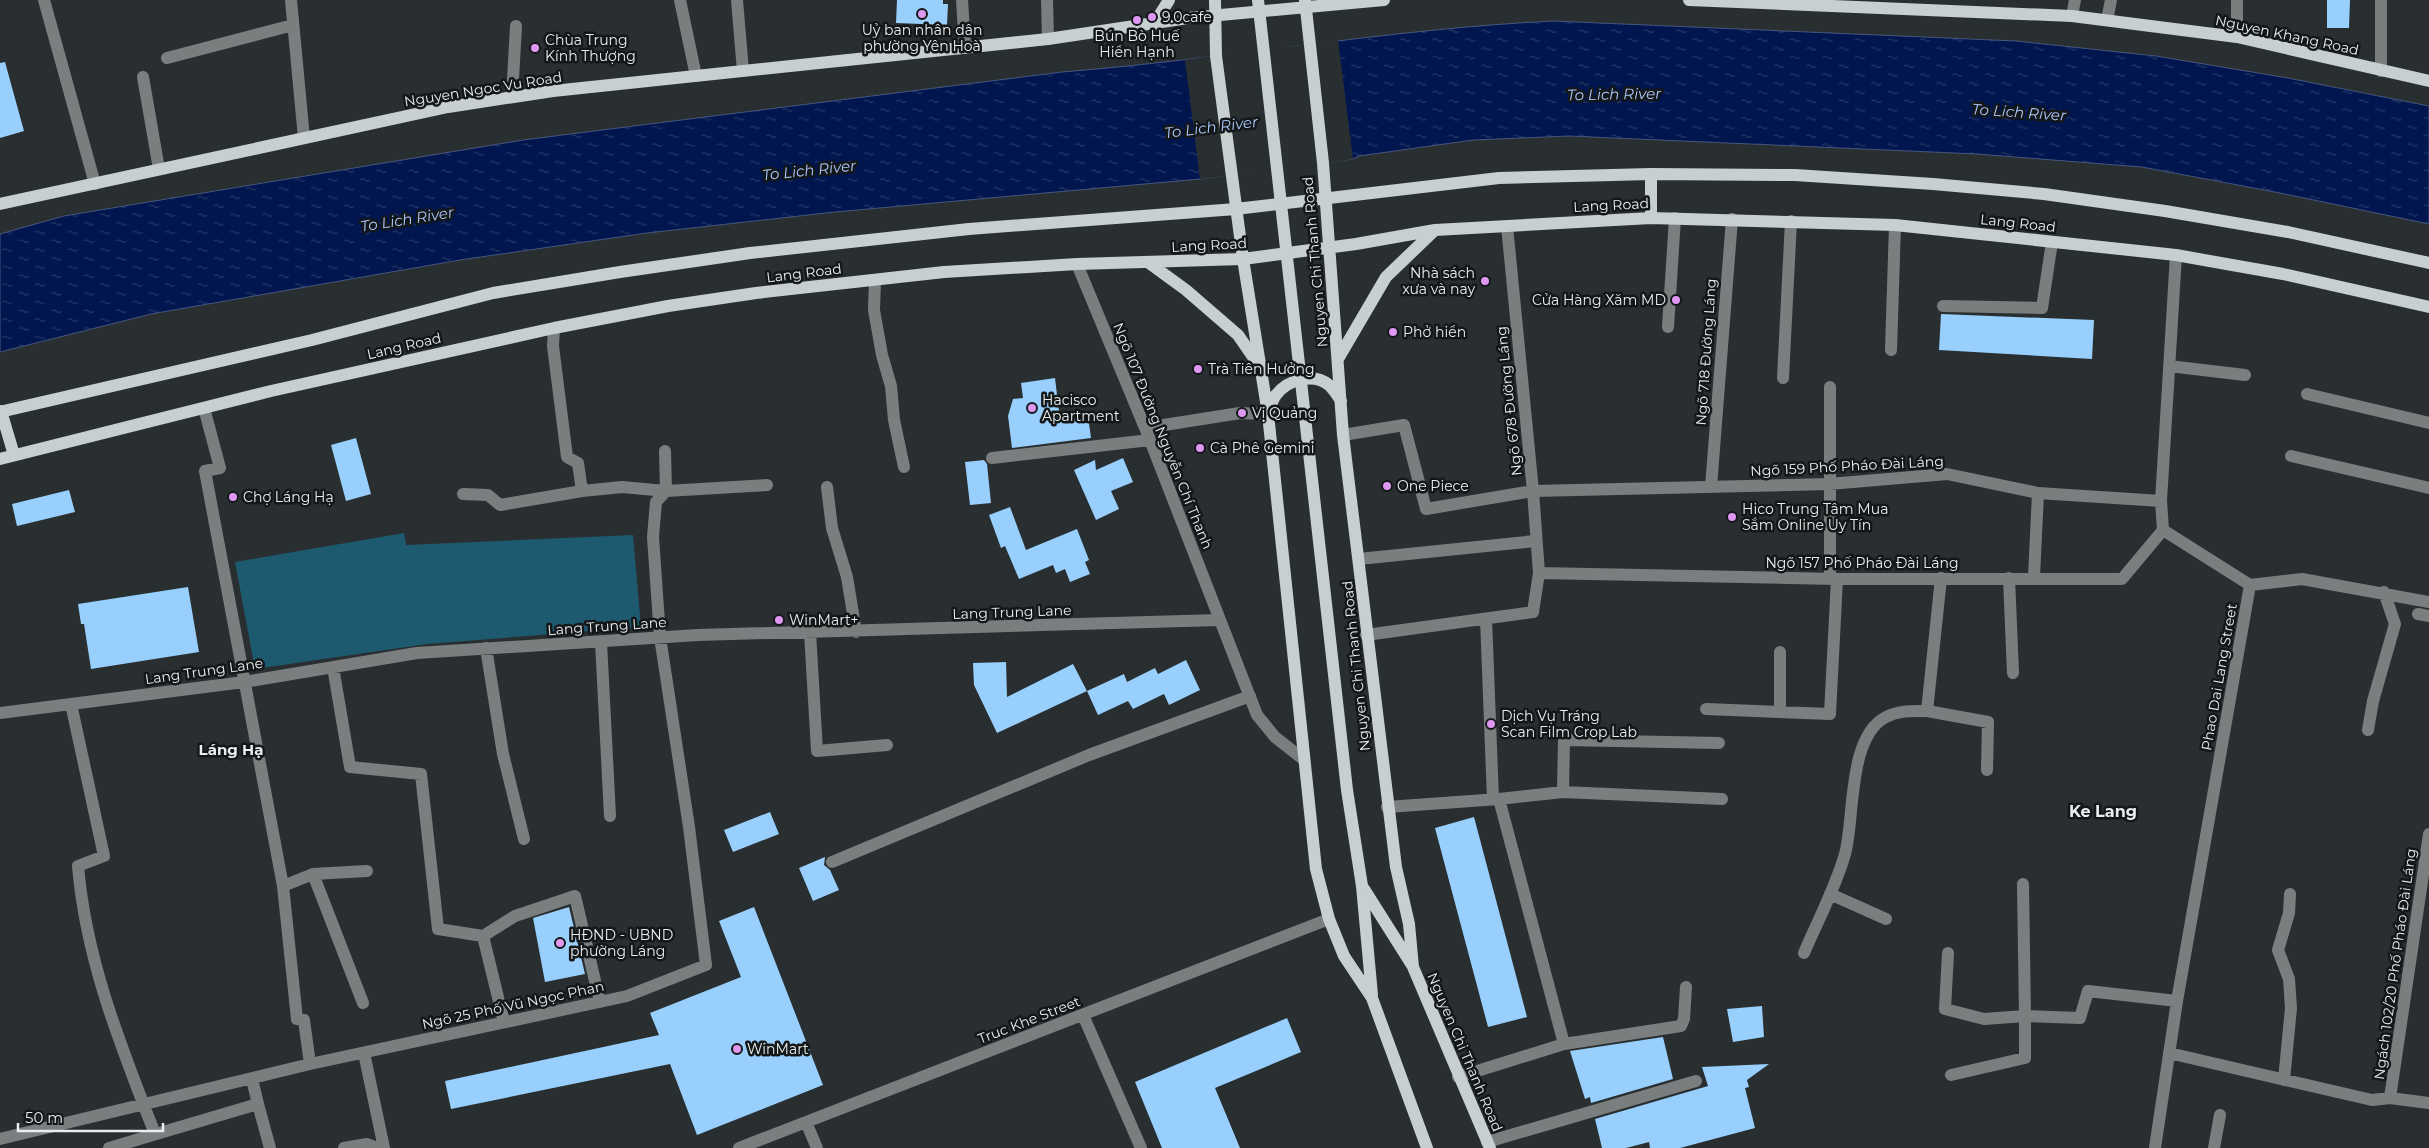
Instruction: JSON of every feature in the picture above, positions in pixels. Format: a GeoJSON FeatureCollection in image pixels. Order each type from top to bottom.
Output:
{"type":"FeatureCollection","features":[{"type":"Feature","properties":{"kind":"main road"},"geometry":{"type":"LineString","coordinates":[[1154,24],[1169,0]]}},
{"type":"Feature","properties":{"kind":"main road"},"geometry":{"type":"LineString","coordinates":[[1215,0],[1216,56],[1243,259],[1268,414],[1316,869],[1329,919],[1344,956],[1372,998],[1427,1148]]}},
{"type":"Feature","properties":{"kind":"main road"},"geometry":{"type":"LineString","coordinates":[[1258,0],[1347,790],[1362,886],[1372,998]]}},
{"type":"Feature","properties":{"kind":"main road"},"geometry":{"type":"LineString","coordinates":[[1216,16],[1305,4],[1384,0]]}},
{"type":"Feature","properties":{"kind":"main road","name":"Nguyen Khang Road"},"geometry":{"type":"LineString","coordinates":[[1689,0],[2072,16],[2237,37],[2429,81]]}},
{"type":"Feature","properties":{"kind":"main road","name":"Nguyen Chi Thanh Road"},"geometry":{"type":"LineString","coordinates":[[1305,4],[1323,164],[1342,401],[1343,435],[1387,807],[1396,867],[1409,924],[1413,968],[1488,1145]]}},
{"type":"Feature","properties":{"kind":"main road","name":"Nguyen Ngoc Vu Road"},"geometry":{"type":"LineString","coordinates":[[0,204],[448,107],[512,97],[1048,39],[1188,18],[1216,16]]}},
{"type":"Feature","properties":{"kind":"main road"},"geometry":{"type":"LineString","coordinates":[[1651,174],[1651,218]]}},
{"type":"Feature","properties":{"kind":"main road","name":"Lang Road"},"geometry":{"type":"LineString","coordinates":[[0,411],[312,340],[493,293],[565,281],[750,253],[969,229],[1236,209],[1499,178],[1651,174],[1795,174],[2044,194],[2166,211],[2278,231],[2429,263]]}},
{"type":"Feature","properties":{"kind":"main road","name":"Lang Road"},"geometry":{"type":"LineString","coordinates":[[0,459],[204,408],[554,328],[678,305],[944,272],[1077,264],[1243,259],[1435,230],[1651,218],[1895,225],[2176,256],[2283,274],[2429,307]]}},
{"type":"Feature","properties":{"kind":"main road"},"geometry":{"type":"LineString","coordinates":[[1338,359],[1386,277],[1435,230]]}},
{"type":"Feature","properties":{"kind":"main road"},"geometry":{"type":"LineString","coordinates":[[1149,263],[1186,290],[1238,335],[1260,367]]}},
{"type":"Feature","properties":{"kind":"main road"},"geometry":{"type":"LineString","coordinates":[[1268,414],[1276,396],[1287,385],[1298,380],[1318,380],[1329,385],[1342,401]]}},
{"type":"Feature","properties":{"kind":"main road"},"geometry":{"type":"LineString","coordinates":[[0,411],[14,455]]}},
{"type":"Feature","properties":{"kind":"main road"},"geometry":{"type":"LineString","coordinates":[[1362,886],[1413,968]]}},
{"type":"Feature","properties":{"kind":"street"},"geometry":{"type":"LineString","coordinates":[[44,0],[95,184]]}},
{"type":"Feature","properties":{"kind":"street"},"geometry":{"type":"LineString","coordinates":[[291,0],[304,138]]}},
{"type":"Feature","properties":{"kind":"street"},"geometry":{"type":"LineString","coordinates":[[680,0],[696,76]]}},
{"type":"Feature","properties":{"kind":"street"},"geometry":{"type":"LineString","coordinates":[[737,0],[743,71]]}},
{"type":"Feature","properties":{"kind":"street"},"geometry":{"type":"LineString","coordinates":[[962,0],[965,48]]}},
{"type":"Feature","properties":{"kind":"street"},"geometry":{"type":"LineString","coordinates":[[1047,0],[1048,39]]}},
{"type":"Feature","properties":{"kind":"street"},"geometry":{"type":"LineString","coordinates":[[2072,16],[2075,0]]}},
{"type":"Feature","properties":{"kind":"street"},"geometry":{"type":"LineString","coordinates":[[2106,20],[2111,0]]}},
{"type":"Feature","properties":{"kind":"street"},"geometry":{"type":"LineString","coordinates":[[2237,37],[2238,0]]}},
{"type":"Feature","properties":{"kind":"street"},"geometry":{"type":"LineString","coordinates":[[2381,71],[2382,0]]}},
{"type":"Feature","properties":{"kind":"street"},"geometry":{"type":"LineString","coordinates":[[168,58],[293,25]]}},
{"type":"Feature","properties":{"kind":"street"},"geometry":{"type":"LineString","coordinates":[[512,97],[516,26]]}},
{"type":"Feature","properties":{"kind":"street"},"geometry":{"type":"LineString","coordinates":[[143,77],[159,169]]}},
{"type":"Feature","properties":{"kind":"street"},"geometry":{"type":"LineString","coordinates":[[1668,326],[1675,218]]}},
{"type":"Feature","properties":{"kind":"street","name":"Ngõ 718 Đường Láng"},"geometry":{"type":"LineString","coordinates":[[1711,487],[1732,219]]}},
{"type":"Feature","properties":{"kind":"street"},"geometry":{"type":"LineString","coordinates":[[1783,378],[1791,221]]}},
{"type":"Feature","properties":{"kind":"street"},"geometry":{"type":"LineString","coordinates":[[1891,350],[1895,225]]}},
{"type":"Feature","properties":{"kind":"street","name":"Ngõ 678 Đường Láng"},"geometry":{"type":"LineString","coordinates":[[1486,619],[1533,612],[1539,573],[1535,541],[1533,491],[1507,226]]}},
{"type":"Feature","properties":{"kind":"street"},"geometry":{"type":"LineString","coordinates":[[1943,306],[2042,308],[2052,242]]}},
{"type":"Feature","properties":{"kind":"street"},"geometry":{"type":"LineString","coordinates":[[2176,256],[2161,501],[2163,530],[2250,585],[2302,578],[2429,602]]}},
{"type":"Feature","properties":{"kind":"street","name":"Ngõ 107 Đường Nguyễn Chí Thanh"},"geometry":{"type":"LineString","coordinates":[[1077,264],[1147,434],[1258,715],[1274,737],[1304,758]]}},
{"type":"Feature","properties":{"kind":"street"},"geometry":{"type":"LineString","coordinates":[[875,280],[874,310],[882,355],[892,386],[894,420],[904,467]]}},
{"type":"Feature","properties":{"kind":"street"},"geometry":{"type":"LineString","coordinates":[[554,328],[553,346],[567,457],[578,463],[582,491]]}},
{"type":"Feature","properties":{"kind":"street"},"geometry":{"type":"LineString","coordinates":[[2170,366],[2245,375]]}},
{"type":"Feature","properties":{"kind":"street"},"geometry":{"type":"LineString","coordinates":[[1706,709],[1780,710],[1830,714],[1834,579],[1829,484],[1830,387]]}},
{"type":"Feature","properties":{"kind":"street"},"geometry":{"type":"LineString","coordinates":[[2307,394],[2429,423]]}},
{"type":"Feature","properties":{"kind":"street"},"geometry":{"type":"LineString","coordinates":[[204,408],[220,468],[205,471],[220,538],[244,682],[283,886],[297,1019],[304,1020],[310,1064]]}},
{"type":"Feature","properties":{"kind":"street"},"geometry":{"type":"LineString","coordinates":[[992,458],[1147,434],[1240,413],[1268,414]]}},
{"type":"Feature","properties":{"kind":"street","name":"Ngõ 159 Phố Pháo Đài Láng"},"geometry":{"type":"LineString","coordinates":[[1343,435],[1404,425],[1426,509],[1533,491],[1829,484],[1947,474],[2038,494],[2161,501]]}},
{"type":"Feature","properties":{"kind":"street"},"geometry":{"type":"LineString","coordinates":[[660,637],[654,537],[656,502],[666,490],[665,451]]}},
{"type":"Feature","properties":{"kind":"street"},"geometry":{"type":"LineString","coordinates":[[2291,456],[2429,488]]}},
{"type":"Feature","properties":{"kind":"street"},"geometry":{"type":"LineString","coordinates":[[464,494],[488,495],[500,505],[582,491],[622,487],[666,490],[767,485]]}},
{"type":"Feature","properties":{"kind":"street"},"geometry":{"type":"LineString","coordinates":[[827,487],[832,528],[847,577],[856,632]]}},
{"type":"Feature","properties":{"kind":"street"},"geometry":{"type":"LineString","coordinates":[[2034,578],[2038,494]]}},
{"type":"Feature","properties":{"kind":"street","name":"Ngõ 157 Phố Pháo Đài Láng"},"geometry":{"type":"LineString","coordinates":[[1539,573],[1834,579],[2122,578],[2163,530]]}},
{"type":"Feature","properties":{"kind":"street"},"geometry":{"type":"LineString","coordinates":[[1359,559],[1535,541]]}},
{"type":"Feature","properties":{"kind":"street"},"geometry":{"type":"LineString","coordinates":[[1927,711],[1941,578]]}},
{"type":"Feature","properties":{"kind":"street"},"geometry":{"type":"LineString","coordinates":[[2009,578],[2013,673]]}},
{"type":"Feature","properties":{"kind":"street","name":"Phao Dai Lang Street"},"geometry":{"type":"LineString","coordinates":[[2155,1148],[2177,1001],[2250,585]]}},
{"type":"Feature","properties":{"kind":"street"},"geometry":{"type":"LineString","coordinates":[[2368,730],[2373,701],[2395,624],[2384,592]]}},
{"type":"Feature","properties":{"kind":"street"},"geometry":{"type":"LineString","coordinates":[[1366,635],[1486,619],[1496,799],[1564,1044]]}},
{"type":"Feature","properties":{"kind":"street","name":"Lang Trung Lane"},"geometry":{"type":"LineString","coordinates":[[0,713],[244,682],[417,653],[660,637],[1220,620]]}},
{"type":"Feature","properties":{"kind":"street"},"geometry":{"type":"LineString","coordinates":[[810,632],[817,751],[887,745]]}},
{"type":"Feature","properties":{"kind":"street","name":"Ngõ 25 Phố Vũ Ngọc Phan"},"geometry":{"type":"LineString","coordinates":[[0,1139],[310,1064],[627,996],[706,965],[689,827],[660,637]]}},
{"type":"Feature","properties":{"kind":"street"},"geometry":{"type":"LineString","coordinates":[[601,642],[610,816]]}},
{"type":"Feature","properties":{"kind":"street"},"geometry":{"type":"LineString","coordinates":[[486,648],[503,754],[524,839]]}},
{"type":"Feature","properties":{"kind":"street"},"geometry":{"type":"LineString","coordinates":[[1780,652],[1780,710]]}},
{"type":"Feature","properties":{"kind":"street"},"geometry":{"type":"LineString","coordinates":[[333,667],[350,767],[421,774],[438,929],[483,936],[515,916],[575,896],[600,1002]]}},
{"type":"Feature","properties":{"kind":"street"},"geometry":{"type":"LineString","coordinates":[[832,862],[1089,755],[1250,696]]}},
{"type":"Feature","properties":{"kind":"street"},"geometry":{"type":"LineString","coordinates":[[71,704],[104,856],[78,866],[81,906],[96,973],[114,1027],[156,1134]]}},
{"type":"Feature","properties":{"kind":"street"},"geometry":{"type":"LineString","coordinates":[[1804,953],[1830,894],[1845,853],[1853,781],[1870,731],[1878,723],[1896,713],[1927,711],[1988,722],[1986,770]]}},
{"type":"Feature","properties":{"kind":"street"},"geometry":{"type":"LineString","coordinates":[[1563,792],[1564,740],[1719,743]]}},
{"type":"Feature","properties":{"kind":"street"},"geometry":{"type":"LineString","coordinates":[[1387,807],[1563,792],[1722,799]]}},
{"type":"Feature","properties":{"kind":"street","name":"Ngách 102/20 Phố Pháo Đài Láng"},"geometry":{"type":"LineString","coordinates":[[2390,1098],[2429,834]]}},
{"type":"Feature","properties":{"kind":"street"},"geometry":{"type":"LineString","coordinates":[[283,886],[313,874],[367,871]]}},
{"type":"Feature","properties":{"kind":"street"},"geometry":{"type":"LineString","coordinates":[[313,874],[363,1002]]}},
{"type":"Feature","properties":{"kind":"street"},"geometry":{"type":"LineString","coordinates":[[1951,1075],[2025,1058],[2023,884]]}},
{"type":"Feature","properties":{"kind":"street"},"geometry":{"type":"LineString","coordinates":[[1830,894],[1886,919]]}},
{"type":"Feature","properties":{"kind":"street"},"geometry":{"type":"LineString","coordinates":[[2284,1080],[2291,1008],[2289,978],[2278,950],[2289,913],[2290,894]]}},
{"type":"Feature","properties":{"kind":"street","name":"Truc Khe Street"},"geometry":{"type":"LineString","coordinates":[[739,1148],[1329,919]]}},
{"type":"Feature","properties":{"kind":"street"},"geometry":{"type":"LineString","coordinates":[[483,936],[504,1022]]}},
{"type":"Feature","properties":{"kind":"street"},"geometry":{"type":"LineString","coordinates":[[1948,953],[1944,1009],[1984,1019],[2025,1016],[2080,1018],[2088,991],[2177,1001]]}},
{"type":"Feature","properties":{"kind":"street"},"geometry":{"type":"LineString","coordinates":[[1458,1077],[1564,1044],[1681,1026],[1684,1019],[1686,986]]}},
{"type":"Feature","properties":{"kind":"street"},"geometry":{"type":"LineString","coordinates":[[1083,1015],[1141,1148]]}},
{"type":"Feature","properties":{"kind":"street"},"geometry":{"type":"LineString","coordinates":[[364,1053],[384,1148]]}},
{"type":"Feature","properties":{"kind":"street"},"geometry":{"type":"LineString","coordinates":[[2169,1053],[2372,1100],[2390,1098],[2429,1103]]}},
{"type":"Feature","properties":{"kind":"street"},"geometry":{"type":"LineString","coordinates":[[252,1079],[270,1148]]}},
{"type":"Feature","properties":{"kind":"street"},"geometry":{"type":"LineString","coordinates":[[1488,1145],[1696,1081]]}},
{"type":"Feature","properties":{"kind":"street"},"geometry":{"type":"LineString","coordinates":[[109,1148],[258,1104]]}},
{"type":"Feature","properties":{"kind":"street"},"geometry":{"type":"LineString","coordinates":[[2214,1148],[2220,1115]]}},
{"type":"Feature","properties":{"kind":"street"},"geometry":{"type":"LineString","coordinates":[[806,1122],[817,1148]]}},
{"type":"Feature","properties":{"kind":"street"},"geometry":{"type":"LineString","coordinates":[[0,1144],[1,1148]]}},
{"type":"Feature","properties":{"kind":"street"},"geometry":{"type":"LineString","coordinates":[[344,1148],[367,1144],[377,1148]]}},
{"type":"Feature","properties":{"kind":"shaded area"},"geometry":{"type":"Polygon","coordinates":[[[404,533],[406,545],[633,535],[641,627],[427,644],[255,669],[235,562],[404,533]]]}},
{"type":"Feature","properties":{"kind":"water","name":"To Lich River"},"geometry":{"type":"Polygon","coordinates":[[[1553,21],[2016,41],[2156,56],[2288,78],[2429,106],[2429,224],[2142,167],[1977,154],[1569,136],[1473,140],[1359,156],[1353,159],[1200,179],[835,212],[647,233],[460,260],[151,314],[0,352],[0,234],[64,216],[523,140],[1062,72],[1185,60],[1369,37],[1553,21]]]}},
{"type":"Feature","properties":{"kind":"pier"},"geometry":{"type":"Polygon","coordinates":[[[1338,40],[1353,159],[1252,175],[1252,173],[1200,179],[1185,60],[1286,45],[1287,47],[1338,40]]]}},
{"type":"Feature","properties":{"kind":"building","name":"Uỷ ban nhân dân phường Yên Hoà"},"geometry":{"type":"Polygon","coordinates":[[[897,0],[943,0],[943,4],[948,4],[947,25],[896,23],[897,0]]]}},
{"type":"Feature","properties":{"kind":"building"},"geometry":{"type":"Polygon","coordinates":[[[2327,0],[2350,0],[2349,28],[2327,28],[2327,0]]]}},
{"type":"Feature","properties":{"kind":"building"},"geometry":{"type":"Polygon","coordinates":[[[5,62],[24,131],[0,138],[0,63],[5,62]]]}},
{"type":"Feature","properties":{"kind":"building"},"geometry":{"type":"Polygon","coordinates":[[[1941,314],[2094,320],[2092,359],[1939,350],[1941,314]]]}},
{"type":"Feature","properties":{"kind":"building","name":"Hacisco Apartment"},"geometry":{"type":"Polygon","coordinates":[[[1055,378],[1060,420],[1088,416],[1091,438],[1012,448],[1008,416],[1013,399],[1023,398],[1021,383],[1055,378]]]}},
{"type":"Feature","properties":{"kind":"building"},"geometry":{"type":"Polygon","coordinates":[[[356,438],[371,494],[346,501],[331,445],[356,438]]]}},
{"type":"Feature","properties":{"kind":"building"},"geometry":{"type":"Polygon","coordinates":[[[1123,458],[1133,482],[1111,491],[1119,509],[1096,520],[1074,470],[1095,460],[1096,470],[1123,458]]]}},
{"type":"Feature","properties":{"kind":"building"},"geometry":{"type":"Polygon","coordinates":[[[984,460],[987,464],[991,503],[970,505],[965,462],[984,460]]]}},
{"type":"Feature","properties":{"kind":"building"},"geometry":{"type":"Polygon","coordinates":[[[69,490],[75,512],[17,526],[12,504],[69,490]]]}},
{"type":"Feature","properties":{"kind":"building"},"geometry":{"type":"Polygon","coordinates":[[[1010,507],[1026,550],[1077,529],[1089,560],[1085,562],[1090,574],[1070,582],[1065,569],[1056,573],[1053,565],[1019,579],[1005,546],[1001,548],[989,515],[1010,507]]]}},
{"type":"Feature","properties":{"kind":"building"},"geometry":{"type":"Polygon","coordinates":[[[188,587],[199,652],[91,669],[84,624],[81,624],[78,604],[188,587]]]}},
{"type":"Feature","properties":{"kind":"building"},"geometry":{"type":"Polygon","coordinates":[[[1186,660],[1200,690],[1169,705],[1164,694],[1133,709],[1128,701],[1098,715],[1087,691],[1124,674],[1127,682],[1155,668],[1158,674],[1186,660]]]}},
{"type":"Feature","properties":{"kind":"building"},"geometry":{"type":"Polygon","coordinates":[[[1006,662],[1007,697],[1073,664],[1087,691],[997,733],[974,685],[973,663],[1006,662]]]}},
{"type":"Feature","properties":{"kind":"building"},"geometry":{"type":"Polygon","coordinates":[[[770,812],[779,834],[733,852],[724,830],[770,812]]]}},
{"type":"Feature","properties":{"kind":"building"},"geometry":{"type":"Polygon","coordinates":[[[1474,817],[1527,1017],[1488,1027],[1435,828],[1474,817]]]}},
{"type":"Feature","properties":{"kind":"building"},"geometry":{"type":"Polygon","coordinates":[[[825,857],[824,865],[830,870],[839,890],[813,901],[799,868],[825,857]]]}},
{"type":"Feature","properties":{"kind":"building","name":"HĐND - UBND phường Láng"},"geometry":{"type":"Polygon","coordinates":[[[569,907],[585,974],[545,982],[533,918],[569,907]]]}},
{"type":"Feature","properties":{"kind":"building","name":"WinMart"},"geometry":{"type":"Polygon","coordinates":[[[754,907],[823,1085],[697,1135],[670,1064],[451,1109],[445,1081],[659,1035],[650,1013],[741,977],[719,921],[754,907]]]}},
{"type":"Feature","properties":{"kind":"building"},"geometry":{"type":"Polygon","coordinates":[[[1762,1006],[1764,1037],[1733,1042],[1727,1009],[1762,1006]]]}},
{"type":"Feature","properties":{"kind":"building"},"geometry":{"type":"Polygon","coordinates":[[[1287,1018],[1301,1052],[1215,1088],[1240,1148],[1162,1148],[1135,1082],[1287,1018]]]}},
{"type":"Feature","properties":{"kind":"building"},"geometry":{"type":"Polygon","coordinates":[[[1663,1037],[1673,1079],[1591,1103],[1590,1097],[1585,1099],[1570,1051],[1663,1037]]]}},
{"type":"Feature","properties":{"kind":"building"},"geometry":{"type":"Polygon","coordinates":[[[1769,1064],[1747,1080],[1749,1087],[1745,1088],[1755,1128],[1680,1148],[1650,1148],[1649,1142],[1626,1148],[1602,1148],[1595,1119],[1708,1086],[1702,1067],[1769,1064]]]}},
{"type":"Feature","properties":{"kind":"place","name":"Uỷ ban nhân dân phường Yên Hoà"},"geometry":{"type":"Point","coordinates":[922,14]}},
{"type":"Feature","properties":{"kind":"place","name":"9.0cafe"},"geometry":{"type":"Point","coordinates":[1152,17]}},
{"type":"Feature","properties":{"kind":"place","name":"Bún Bò Huế Hiền Hạnh"},"geometry":{"type":"Point","coordinates":[1137,20]}},
{"type":"Feature","properties":{"kind":"place","name":"Chùa Trung Kính Thượng"},"geometry":{"type":"Point","coordinates":[535,48]}},
{"type":"Feature","properties":{"kind":"place","name":"Nhà sách xưa và nay"},"geometry":{"type":"Point","coordinates":[1485,281]}},
{"type":"Feature","properties":{"kind":"place","name":"Cửa Hàng Xăm MD"},"geometry":{"type":"Point","coordinates":[1676,300]}},
{"type":"Feature","properties":{"kind":"place","name":"Phở hiền"},"geometry":{"type":"Point","coordinates":[1393,332]}},
{"type":"Feature","properties":{"kind":"place","name":"Trà Tiên Hưởng"},"geometry":{"type":"Point","coordinates":[1198,369]}},
{"type":"Feature","properties":{"kind":"place","name":"Hacisco Apartment"},"geometry":{"type":"Point","coordinates":[1032,408]}},
{"type":"Feature","properties":{"kind":"place","name":"Vị Quảng"},"geometry":{"type":"Point","coordinates":[1242,413]}},
{"type":"Feature","properties":{"kind":"place","name":"Cà Phê Gemini"},"geometry":{"type":"Point","coordinates":[1200,448]}},
{"type":"Feature","properties":{"kind":"place","name":"One Piece"},"geometry":{"type":"Point","coordinates":[1387,486]}},
{"type":"Feature","properties":{"kind":"place","name":"Chợ Láng Hạ"},"geometry":{"type":"Point","coordinates":[233,497]}},
{"type":"Feature","properties":{"kind":"place","name":"Hico Trung Tâm Mua Sắm Online Uy Tín"},"geometry":{"type":"Point","coordinates":[1732,517]}},
{"type":"Feature","properties":{"kind":"place","name":"WinMart+"},"geometry":{"type":"Point","coordinates":[779,620]}},
{"type":"Feature","properties":{"kind":"place","name":"Dịch Vụ Tráng Scan Film Crop Lab"},"geometry":{"type":"Point","coordinates":[1491,724]}},
{"type":"Feature","properties":{"kind":"place","name":"HĐND - UBND phường Láng"},"geometry":{"type":"Point","coordinates":[560,943]}},
{"type":"Feature","properties":{"kind":"place","name":"WinMart"},"geometry":{"type":"Point","coordinates":[737,1049]}},
{"type":"Feature","properties":{"kind":"district","name":"Láng Hạ"},"geometry":{"type":"Point","coordinates":[231,749]}},
{"type":"Feature","properties":{"kind":"district","name":"Ke Lang"},"geometry":{"type":"Point","coordinates":[2103,811]}}]}
